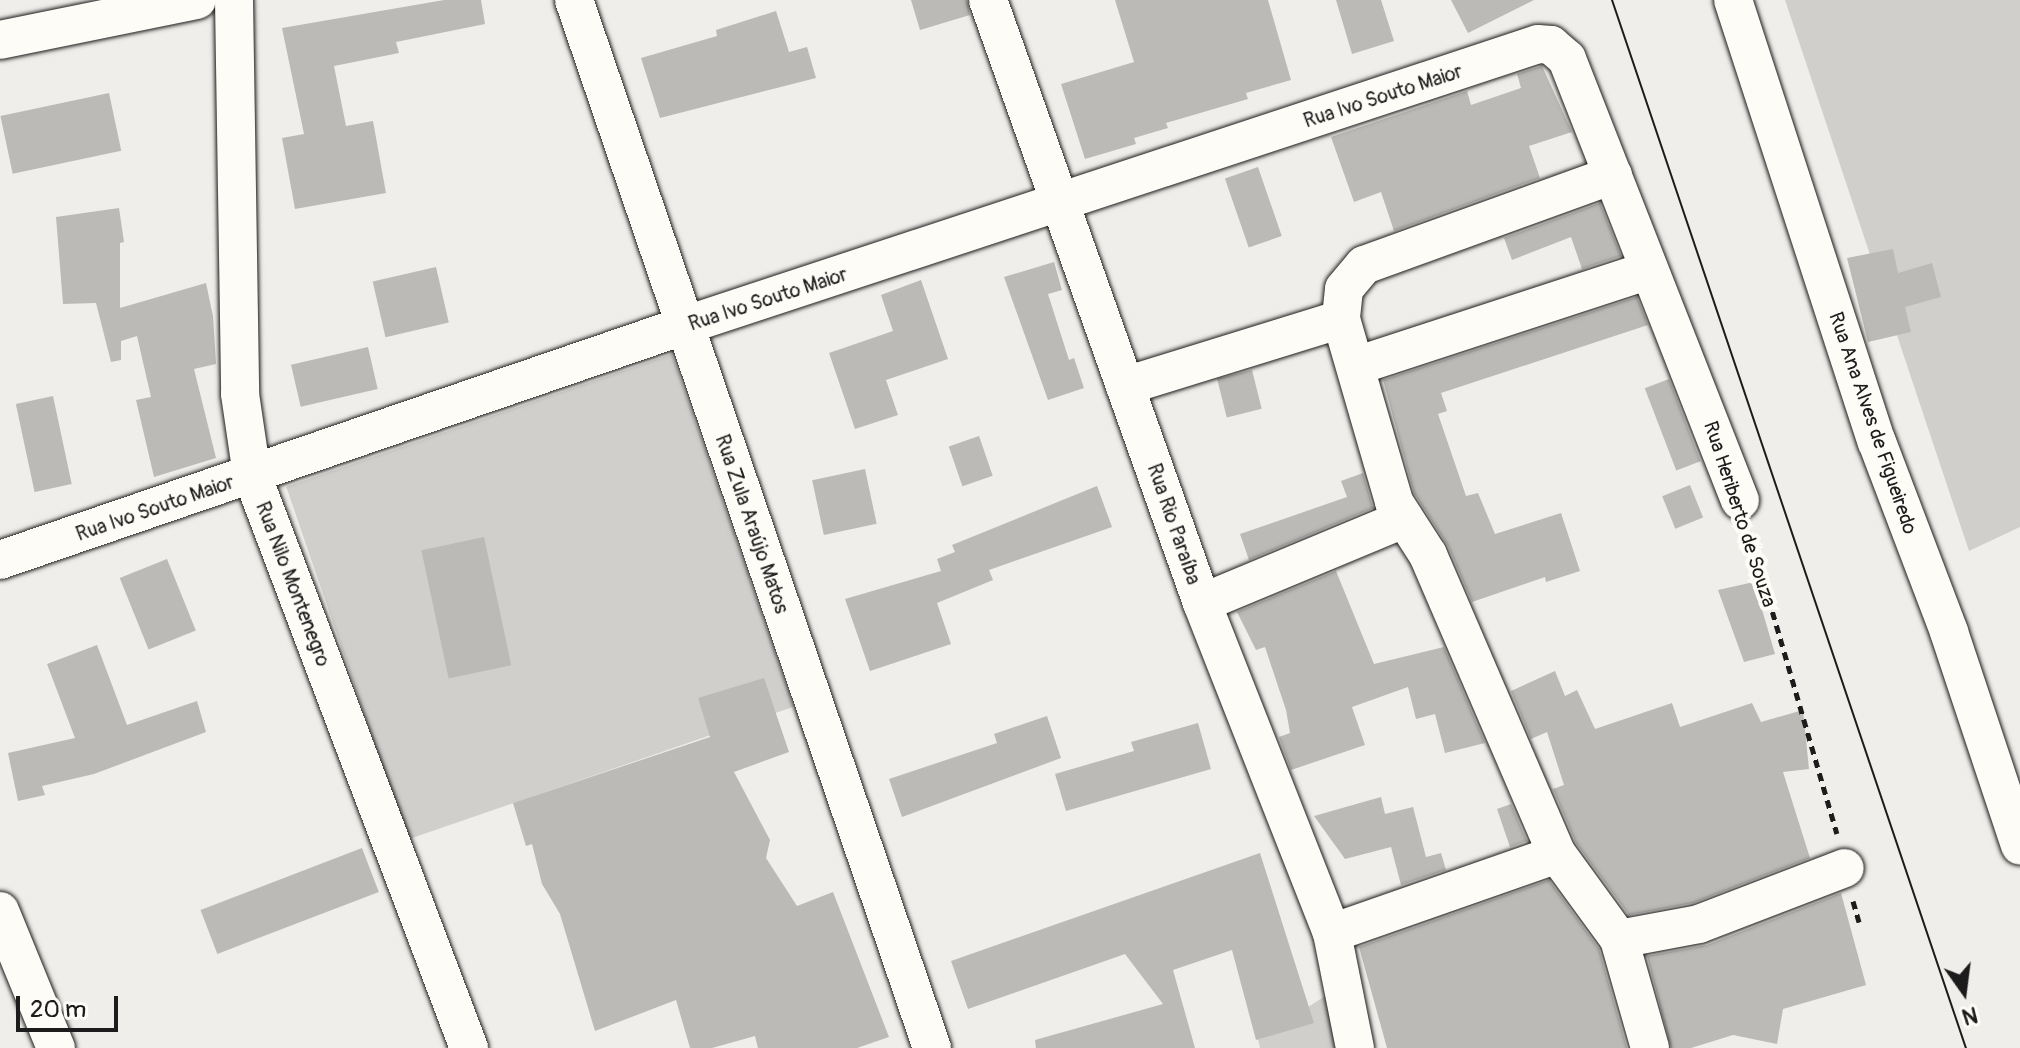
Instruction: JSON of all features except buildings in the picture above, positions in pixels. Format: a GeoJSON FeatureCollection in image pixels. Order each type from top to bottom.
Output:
{"type":"FeatureCollection","features":[{"type":"Feature","properties":{"kind":"street"},"geometry":{"type":"LineString","coordinates":[[0,40],[197,0]]}},
{"type":"Feature","properties":{"kind":"street","name":"Rua Nilo Montenegro"},"geometry":{"type":"LineString","coordinates":[[234,0],[240,394],[252,475],[469,1048]]}},
{"type":"Feature","properties":{"kind":"street","name":"Rua Zula Araújo Matos"},"geometry":{"type":"LineString","coordinates":[[574,0],[932,1048]]}},
{"type":"Feature","properties":{"kind":"street","name":"Rua Rio Paraíba"},"geometry":{"type":"LineString","coordinates":[[988,0],[1202,603],[1332,933],[1355,1048]]}},
{"type":"Feature","properties":{"kind":"street","name":"Rua Ana Alves de Figueiredo"},"geometry":{"type":"LineString","coordinates":[[1733,0],[1877,442],[1949,632],[2020,845]]}},
{"type":"Feature","properties":{"kind":"street","name":"Rua Ivo Souto Maior"},"geometry":{"type":"LineString","coordinates":[[0,560],[683,326],[1538,44]]}},
{"type":"Feature","properties":{"kind":"street","name":"Rua Heriberto de Souza"},"geometry":{"type":"LineString","coordinates":[[1538,44],[1551,45],[1567,59],[1647,271],[1740,500]]}},
{"type":"Feature","properties":{"kind":"street"},"geometry":{"type":"LineString","coordinates":[[1613,175],[1364,265],[1344,289],[1341,319],[1385,476],[1404,519],[1428,555],[1557,854],[1619,939],[1650,1048]]}},
{"type":"Feature","properties":{"kind":"street"},"geometry":{"type":"LineString","coordinates":[[1356,366],[1647,271]]}},
{"type":"Feature","properties":{"kind":"street"},"geometry":{"type":"LineString","coordinates":[[1125,386],[1341,319]]}},
{"type":"Feature","properties":{"kind":"street"},"geometry":{"type":"LineString","coordinates":[[1202,603],[1404,519]]}},
{"type":"Feature","properties":{"kind":"street"},"geometry":{"type":"LineString","coordinates":[[1332,933],[1557,854]]}},
{"type":"Feature","properties":{"kind":"street"},"geometry":{"type":"LineString","coordinates":[[1619,939],[1699,924],[1845,868]]}},
{"type":"Feature","properties":{"kind":"street"},"geometry":{"type":"LineString","coordinates":[[0,911],[56,1048]]}},
{"type":"Feature","properties":{"kind":"path","name":"Rua Heriberto de Souza"},"geometry":{"type":"LineString","coordinates":[[1740,500],[1859,922]]}},
{"type":"Feature","properties":{"kind":"shaded area"},"geometry":{"type":"Polygon","coordinates":[[[1785,0],[2020,0],[2020,527],[1969,551],[1785,0]]]}},
{"type":"Feature","properties":{"kind":"shaded area"},"geometry":{"type":"Polygon","coordinates":[[[672,354],[793,707],[408,840],[286,487],[672,354]]]}},
{"type":"Feature","properties":{"kind":"shaded area"},"geometry":{"type":"Polygon","coordinates":[[[1333,991],[1362,1009],[1370,1022],[1369,1048],[1260,1048],[1258,1039],[1333,991]]]}},
{"type":"Feature","properties":{"kind":"tram line"},"geometry":{"type":"LineString","coordinates":[[1612,0],[1966,1048]]}}]}
